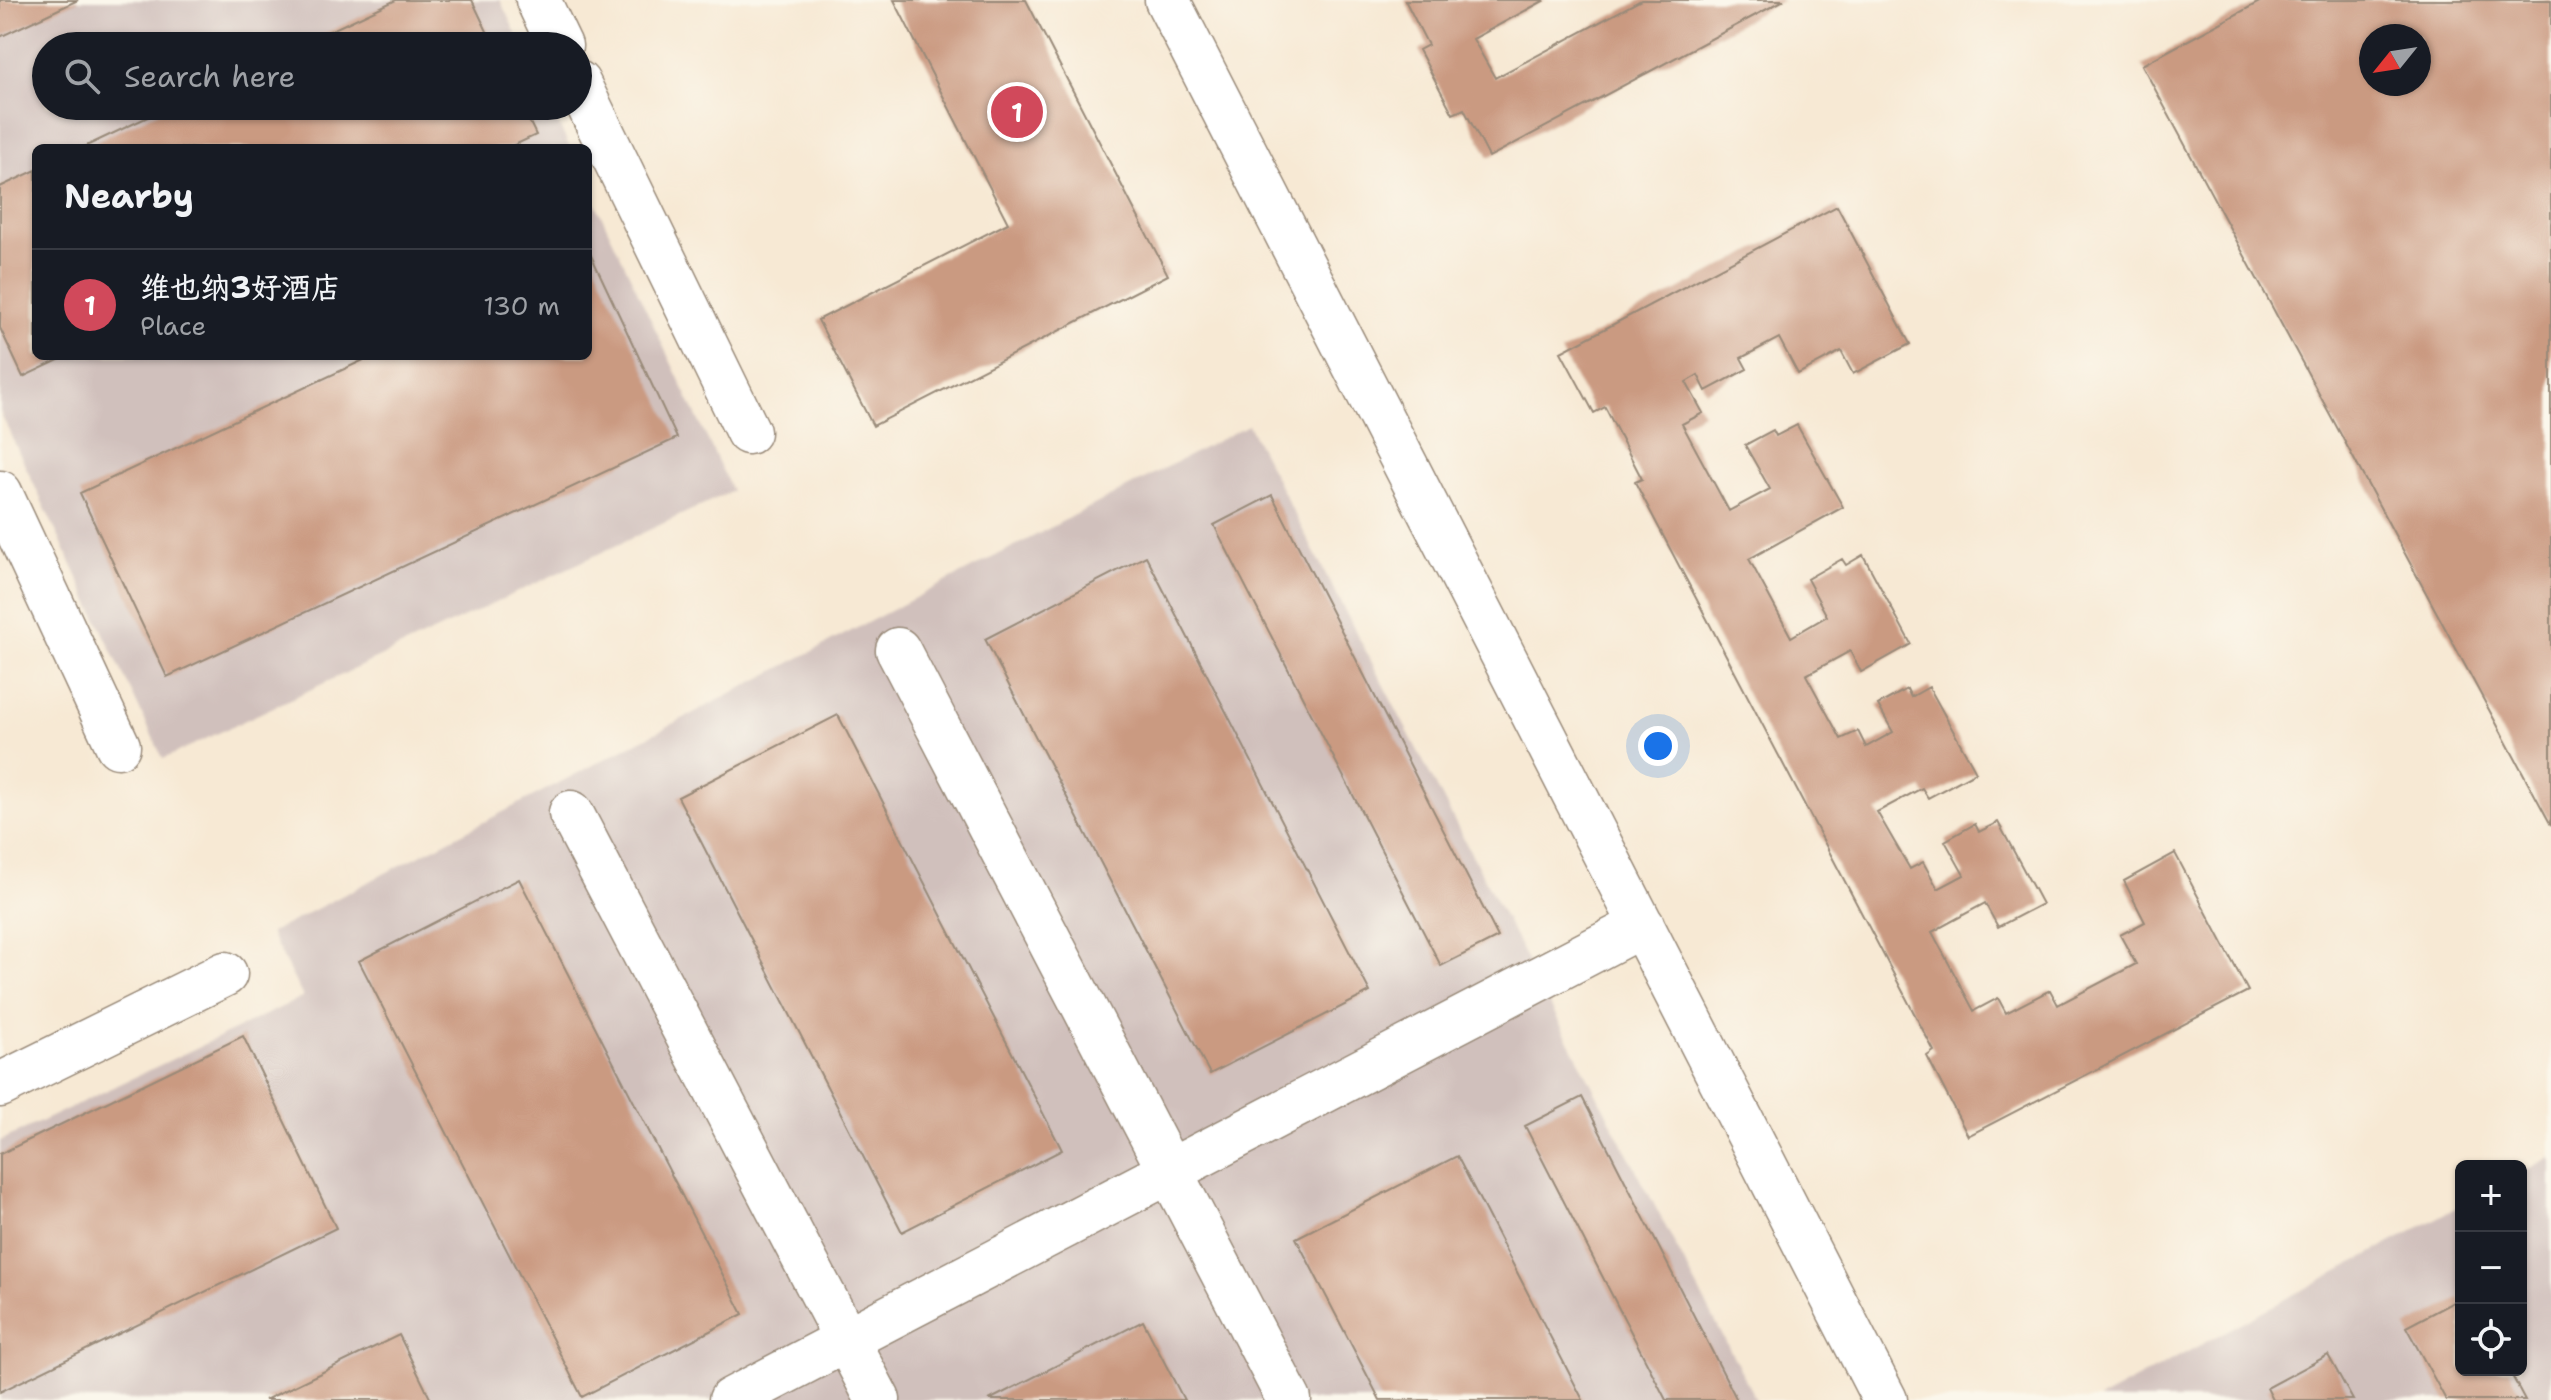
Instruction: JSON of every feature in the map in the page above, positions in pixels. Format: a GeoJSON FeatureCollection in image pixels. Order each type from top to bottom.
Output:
{"type":"FeatureCollection","features":[{"type":"Feature","properties":{"kind":"street"},"geometry":{"type":"LineString","coordinates":[[538,0],[553,32]]}},
{"type":"Feature","properties":{"kind":"street"},"geometry":{"type":"LineString","coordinates":[[1167,0],[1885,1400]]}},
{"type":"Feature","properties":{"kind":"street"},"geometry":{"type":"LineString","coordinates":[[592,112],[748,432]]}},
{"type":"Feature","properties":{"kind":"street"},"geometry":{"type":"LineString","coordinates":[[0,493],[118,746]]}},
{"type":"Feature","properties":{"kind":"street"},"geometry":{"type":"LineString","coordinates":[[898,650],[1289,1400]]}},
{"type":"Feature","properties":{"kind":"street"},"geometry":{"type":"LineString","coordinates":[[571,813],[878,1400]]}},
{"type":"Feature","properties":{"kind":"street"},"geometry":{"type":"LineString","coordinates":[[731,1400],[1642,925]]}},
{"type":"Feature","properties":{"kind":"street"},"geometry":{"type":"LineString","coordinates":[[0,1085],[225,974]]}},
{"type":"Feature","properties":{"kind":"shaded area"},"geometry":{"type":"Polygon","coordinates":[[[0,0],[500,0],[515,32],[32,32],[32,120],[557,120],[568,144],[32,144],[32,360],[592,360],[592,195],[732,491],[163,759],[0,412],[0,0]]]}},
{"type":"Feature","properties":{"kind":"shaded area"},"geometry":{"type":"Polygon","coordinates":[[[1248,425],[1756,1400],[0,1400],[0,1141],[303,997],[270,933],[1248,425]]]}},
{"type":"Feature","properties":{"kind":"shaded area"},"geometry":{"type":"Polygon","coordinates":[[[2551,1157],[2551,1400],[2098,1400],[2455,1208],[2455,1376],[2527,1376],[2527,1170],[2551,1157]]]}},
{"type":"Feature","properties":{"kind":"building"},"geometry":{"type":"Polygon","coordinates":[[[0,0],[78,0],[0,37],[0,0]]]}},
{"type":"Feature","properties":{"kind":"building"},"geometry":{"type":"Polygon","coordinates":[[[396,0],[472,0],[487,32],[328,32],[396,0]]]}},
{"type":"Feature","properties":{"kind":"building"},"geometry":{"type":"Polygon","coordinates":[[[894,0],[1026,0],[1168,275],[873,426],[818,320],[1008,223],[894,0]]]}},
{"type":"Feature","properties":{"kind":"building"},"geometry":{"type":"Polygon","coordinates":[[[1405,0],[1545,0],[1473,39],[1495,78],[1641,0],[1784,0],[1489,157],[1464,109],[1453,114],[1419,50],[1428,45],[1405,0]]]}},
{"type":"Feature","properties":{"kind":"building"},"geometry":{"type":"Polygon","coordinates":[[[2263,0],[2551,0],[2551,825],[2142,65],[2263,0]]]}},
{"type":"Feature","properties":{"kind":"building"},"geometry":{"type":"Polygon","coordinates":[[[141,120],[529,120],[536,135],[517,144],[90,144],[141,120]]]}},
{"type":"Feature","properties":{"kind":"building"},"geometry":{"type":"Polygon","coordinates":[[[32,172],[32,360],[59,360],[23,377],[0,328],[0,187],[32,172]]]}},
{"type":"Feature","properties":{"kind":"building"},"geometry":{"type":"Polygon","coordinates":[[[1837,206],[1910,344],[1853,374],[1841,351],[1798,374],[1779,338],[1741,358],[1747,369],[1706,391],[1698,375],[1686,382],[1703,413],[1682,424],[1729,511],[1770,489],[1745,445],[1773,430],[1776,436],[1797,425],[1843,507],[1749,559],[1791,637],[1827,616],[1807,579],[1842,559],[1846,565],[1863,555],[1911,644],[1861,672],[1850,651],[1806,675],[1841,739],[1858,731],[1866,747],[1893,732],[1878,705],[1907,689],[1911,697],[1929,687],[1976,772],[1928,798],[1922,788],[1877,812],[1910,869],[1923,862],[1938,889],[1964,875],[1945,841],[1975,824],[1979,832],[1998,822],[2042,904],[1998,927],[1985,903],[1932,932],[1974,1011],[1998,998],[2006,1013],[2050,990],[2058,1005],[2136,964],[2120,935],[2145,922],[2124,881],[2175,853],[2248,991],[1968,1136],[1927,1056],[1934,1051],[1635,482],[1642,479],[1605,407],[1594,413],[1561,352],[1837,206]]]}},
{"type":"Feature","properties":{"kind":"building"},"geometry":{"type":"Polygon","coordinates":[[[592,257],[677,438],[167,677],[80,493],[363,360],[592,360],[592,257]]]}},
{"type":"Feature","properties":{"kind":"building"},"geometry":{"type":"Polygon","coordinates":[[[1272,495],[1498,937],[1441,966],[1214,525],[1272,495]]]}},
{"type":"Feature","properties":{"kind":"building"},"geometry":{"type":"Polygon","coordinates":[[[1146,556],[1370,992],[1210,1074],[985,639],[1146,556]]]}},
{"type":"Feature","properties":{"kind":"building"},"geometry":{"type":"Polygon","coordinates":[[[838,715],[1062,1150],[902,1232],[678,797],[838,715]]]}},
{"type":"Feature","properties":{"kind":"building"},"geometry":{"type":"Polygon","coordinates":[[[519,879],[743,1314],[582,1397],[359,961],[519,879]]]}},
{"type":"Feature","properties":{"kind":"building"},"geometry":{"type":"Polygon","coordinates":[[[243,1036],[336,1228],[0,1392],[0,1154],[243,1036]]]}},
{"type":"Feature","properties":{"kind":"building"},"geometry":{"type":"Polygon","coordinates":[[[1582,1097],[1737,1400],[1666,1400],[1525,1126],[1582,1097]]]}},
{"type":"Feature","properties":{"kind":"building"},"geometry":{"type":"Polygon","coordinates":[[[1457,1156],[1583,1400],[1380,1400],[1296,1238],[1457,1156]]]}},
{"type":"Feature","properties":{"kind":"building"},"geometry":{"type":"Polygon","coordinates":[[[2455,1301],[2455,1376],[2512,1376],[2525,1400],[2446,1400],[2406,1327],[2455,1301]]]}},
{"type":"Feature","properties":{"kind":"building"},"geometry":{"type":"Polygon","coordinates":[[[1143,1321],[1184,1400],[989,1400],[1143,1321]]]}},
{"type":"Feature","properties":{"kind":"building"},"geometry":{"type":"Polygon","coordinates":[[[399,1335],[431,1400],[265,1400],[399,1335]]]}},
{"type":"Feature","properties":{"kind":"building"},"geometry":{"type":"Polygon","coordinates":[[[2328,1355],[2353,1400],[2273,1400],[2267,1388],[2328,1355]]]}},
{"type":"Feature","properties":{"kind":"place","name":"维也纳3好酒店"},"geometry":{"type":"Point","coordinates":[1017,112]}}]}
